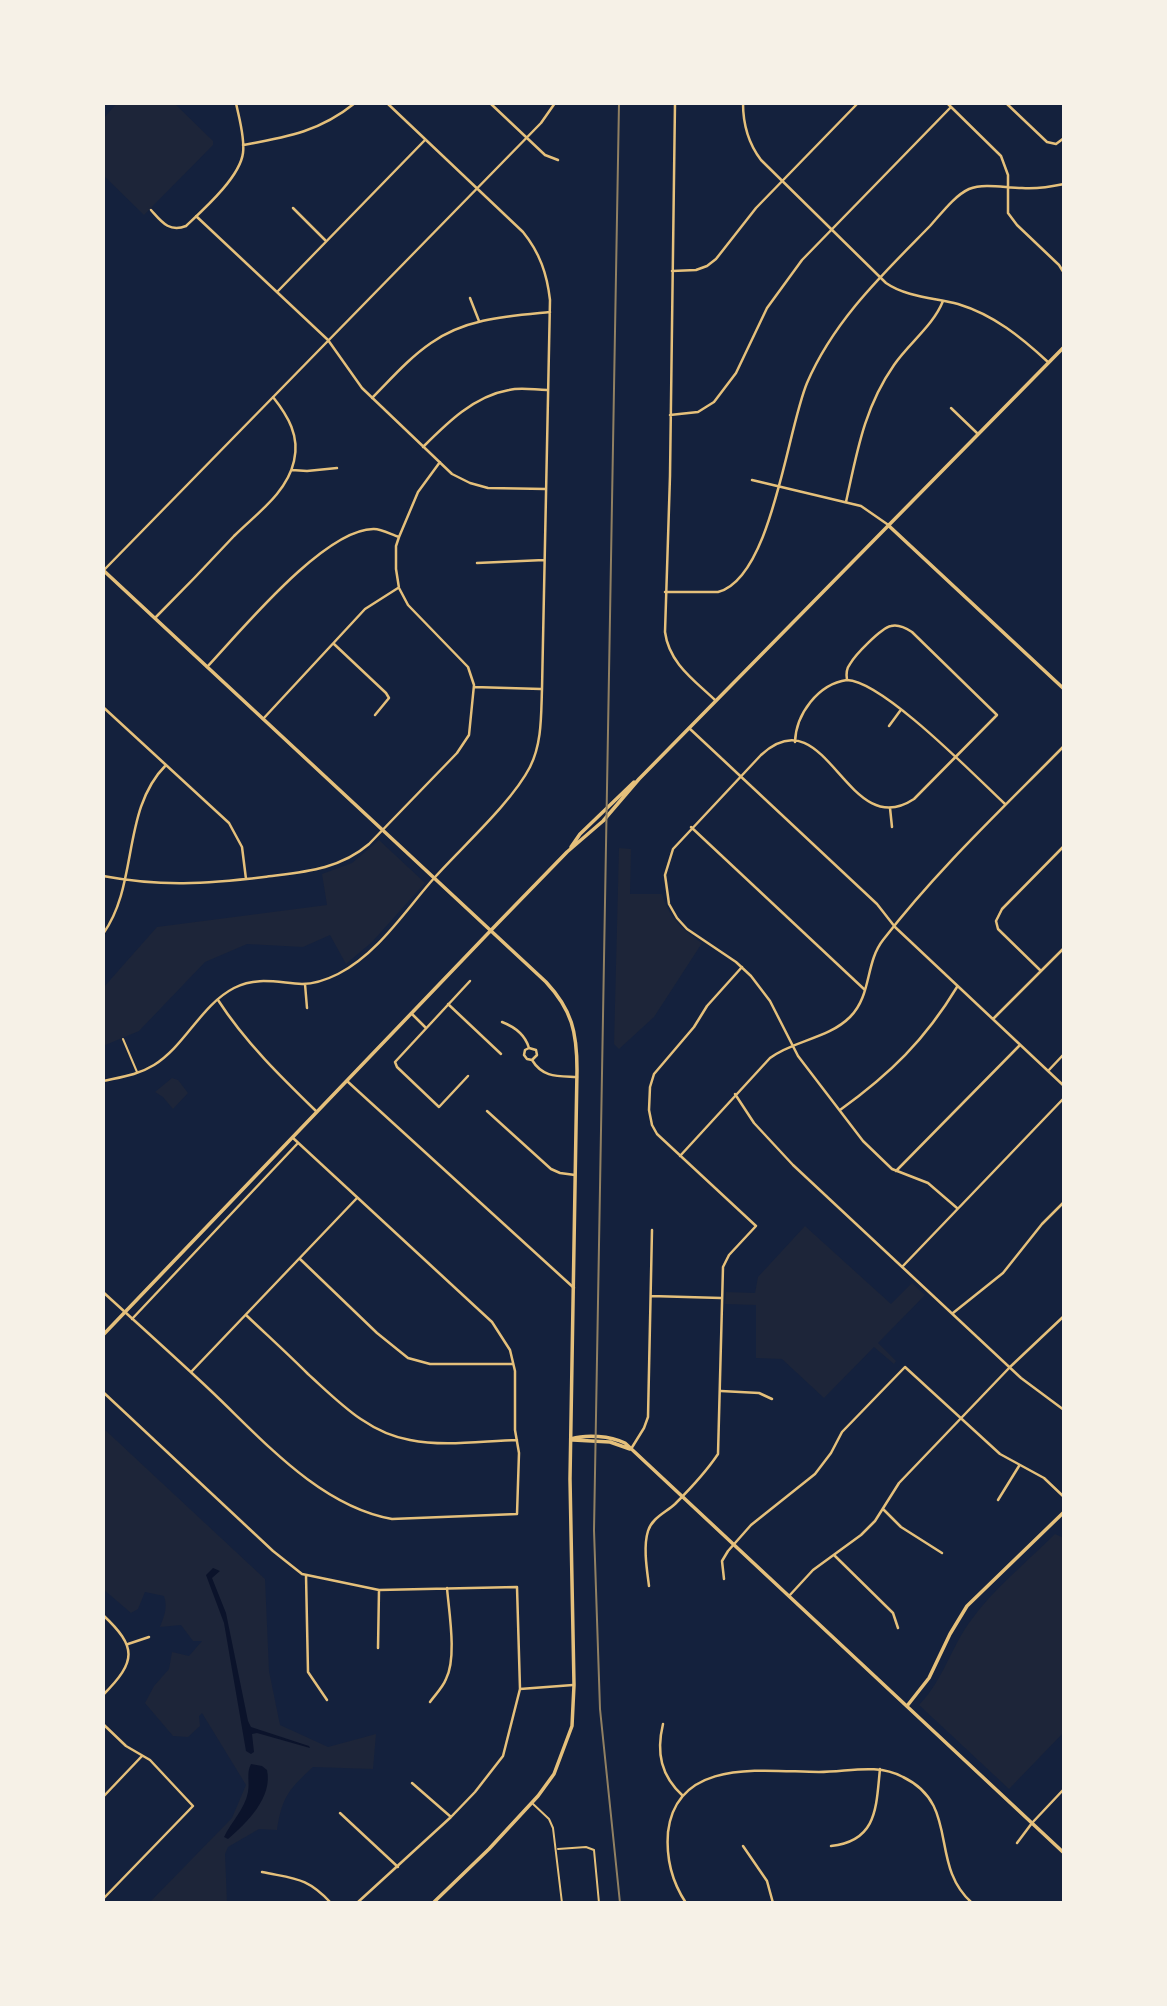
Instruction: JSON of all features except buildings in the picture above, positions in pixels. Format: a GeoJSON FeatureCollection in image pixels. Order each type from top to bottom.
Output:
{"type":"FeatureCollection","features":[{"type":"Feature","properties":{"kind":"street"},"geometry":{"type":"LineString","coordinates":[[151,210],[163,223],[174,229],[186,226],[234,175],[241,162],[243,145],[236,103]]}},
{"type":"Feature","properties":{"kind":"street"},"geometry":{"type":"LineString","coordinates":[[243,145],[310,131],[355,103]]}},
{"type":"Feature","properties":{"kind":"street"},"geometry":{"type":"LineString","coordinates":[[103,1081],[137,1073],[156,1064],[218,1000],[236,987],[249,982],[268,980],[305,984],[337,975],[362,958],[499,807],[528,770],[540,736],[550,312],[547,278],[538,254],[523,232],[387,103]]}},
{"type":"Feature","properties":{"kind":"street"},"geometry":{"type":"LineString","coordinates":[[490,103],[545,155],[558,160]]}},
{"type":"Feature","properties":{"kind":"street"},"geometry":{"type":"LineString","coordinates":[[433,1903],[532,1803],[554,1774],[572,1726],[574,1685],[570,1574],[571,1439],[577,1077],[573,1024],[563,1003],[546,982],[103,570],[527,139],[555,103]]}},
{"type":"Feature","properties":{"kind":"street"},"geometry":{"type":"LineString","coordinates":[[675,103],[665,632],[670,653],[679,666],[716,701]]}},
{"type":"Feature","properties":{"kind":"street"},"geometry":{"type":"LineString","coordinates":[[743,103],[744,122],[753,148],[761,160],[880,277],[897,289],[973,310],[1000,323],[1022,338],[1048,362]]}},
{"type":"Feature","properties":{"kind":"street"},"geometry":{"type":"LineString","coordinates":[[671,271],[689,272],[707,266],[782,181],[858,103]]}},
{"type":"Feature","properties":{"kind":"street"},"geometry":{"type":"LineString","coordinates":[[1006,103],[1047,142],[1056,144],[1064,138]]}},
{"type":"Feature","properties":{"kind":"street"},"geometry":{"type":"LineString","coordinates":[[670,415],[698,412],[710,406],[721,394],[736,373],[780,288],[802,260],[949,105],[1001,156],[1007,168],[1008,213],[1064,273]]}},
{"type":"Feature","properties":{"kind":"street"},"geometry":{"type":"LineString","coordinates":[[277,292],[425,140]]}},
{"type":"Feature","properties":{"kind":"street"},"geometry":{"type":"LineString","coordinates":[[666,592],[718,592],[736,582],[764,533],[797,413],[818,361],[846,315],[880,277],[964,192],[981,186],[1037,188],[1064,184]]}},
{"type":"Feature","properties":{"kind":"street"},"geometry":{"type":"LineString","coordinates":[[293,208],[326,241]]}},
{"type":"Feature","properties":{"kind":"street"},"geometry":{"type":"LineString","coordinates":[[196,216],[328,340],[354,379],[452,474],[488,488],[546,489]]}},
{"type":"Feature","properties":{"kind":"street"},"geometry":{"type":"LineString","coordinates":[[470,298],[479,322]]}},
{"type":"Feature","properties":{"kind":"street"},"geometry":{"type":"LineString","coordinates":[[846,502],[862,426],[879,389],[905,351],[931,322],[943,301]]}},
{"type":"Feature","properties":{"kind":"street"},"geometry":{"type":"LineString","coordinates":[[372,398],[412,357],[433,341],[467,325],[502,316],[550,312]]}},
{"type":"Feature","properties":{"kind":"street"},"geometry":{"type":"LineString","coordinates":[[103,1335],[568,852],[580,834],[626,788],[639,779],[1064,347]]}},
{"type":"Feature","properties":{"kind":"street"},"geometry":{"type":"LineString","coordinates":[[423,447],[459,413],[486,397],[510,389],[547,390]]}},
{"type":"Feature","properties":{"kind":"street"},"geometry":{"type":"LineString","coordinates":[[155,618],[286,482],[296,453],[295,438],[287,416],[273,397]]}},
{"type":"Feature","properties":{"kind":"street"},"geometry":{"type":"LineString","coordinates":[[951,408],[977,433]]}},
{"type":"Feature","properties":{"kind":"street"},"geometry":{"type":"LineString","coordinates":[[103,876],[168,885],[195,885],[329,867],[354,856],[457,753],[469,735],[474,687],[468,667],[408,605],[399,588],[396,547],[418,492],[440,462]]}},
{"type":"Feature","properties":{"kind":"street"},"geometry":{"type":"LineString","coordinates":[[292,470],[337,468]]}},
{"type":"Feature","properties":{"kind":"street"},"geometry":{"type":"LineString","coordinates":[[752,481],[866,509],[888,525],[1064,689]]}},
{"type":"Feature","properties":{"kind":"street"},"geometry":{"type":"LineString","coordinates":[[207,667],[287,583],[329,545],[356,532],[375,529],[399,537]]}},
{"type":"Feature","properties":{"kind":"street"},"geometry":{"type":"LineString","coordinates":[[477,563],[545,560]]}},
{"type":"Feature","properties":{"kind":"street"},"geometry":{"type":"LineString","coordinates":[[263,719],[365,609],[399,588]]}},
{"type":"Feature","properties":{"kind":"street"},"geometry":{"type":"LineString","coordinates":[[847,680],[846,671],[850,663],[882,630],[901,626],[912,632],[997,715],[914,799],[902,806],[890,808],[868,803],[823,755],[809,746],[795,742],[781,743],[768,749],[676,845],[667,862],[664,879],[666,895],[674,913],[684,925],[742,967],[769,1001],[792,1046],[863,1141],[896,1171],[928,1183],[957,1208]]}},
{"type":"Feature","properties":{"kind":"street"},"geometry":{"type":"LineString","coordinates":[[334,644],[386,693],[388,698],[375,715]]}},
{"type":"Feature","properties":{"kind":"street"},"geometry":{"type":"LineString","coordinates":[[795,742],[796,728],[804,711],[828,687],[847,680],[858,682],[870,688],[956,757],[1006,805]]}},
{"type":"Feature","properties":{"kind":"street"},"geometry":{"type":"LineString","coordinates":[[474,687],[542,689]]}},
{"type":"Feature","properties":{"kind":"street"},"geometry":{"type":"LineString","coordinates":[[103,707],[229,823],[242,847],[246,879]]}},
{"type":"Feature","properties":{"kind":"street"},"geometry":{"type":"LineString","coordinates":[[889,726],[900,711]]}},
{"type":"Feature","properties":{"kind":"street"},"geometry":{"type":"LineString","coordinates":[[689,728],[877,904],[895,927],[1064,1086]]}},
{"type":"Feature","properties":{"kind":"street"},"geometry":{"type":"LineString","coordinates":[[680,1156],[770,1058],[792,1046],[826,1034],[853,1013],[866,991],[880,946],[922,891],[1064,746]]}},
{"type":"Feature","properties":{"kind":"street"},"geometry":{"type":"LineString","coordinates":[[103,934],[120,902],[142,800],[156,775],[166,765]]}},
{"type":"Feature","properties":{"kind":"street"},"geometry":{"type":"LineString","coordinates":[[890,808],[892,827]]}},
{"type":"Feature","properties":{"kind":"street"},"geometry":{"type":"LineString","coordinates":[[691,827],[866,991]]}},
{"type":"Feature","properties":{"kind":"street"},"geometry":{"type":"LineString","coordinates":[[1041,971],[998,929],[996,921],[1002,909],[1064,846]]}},
{"type":"Feature","properties":{"kind":"street"},"geometry":{"type":"LineString","coordinates":[[993,1019],[1064,948]]}},
{"type":"Feature","properties":{"kind":"street"},"geometry":{"type":"LineString","coordinates":[[649,1586],[649,1530],[656,1518],[682,1497],[718,1454],[722,1274],[725,1261],[756,1226],[656,1134],[650,1119],[650,1087],[659,1067],[694,1027],[706,1006],[742,967]]}},
{"type":"Feature","properties":{"kind":"street"},"geometry":{"type":"LineString","coordinates":[[468,1076],[439,1107],[395,1062],[470,981]]}},
{"type":"Feature","properties":{"kind":"street"},"geometry":{"type":"LineString","coordinates":[[305,984],[307,1008]]}},
{"type":"Feature","properties":{"kind":"street"},"geometry":{"type":"LineString","coordinates":[[840,1111],[900,1063],[940,1015],[957,987]]}},
{"type":"Feature","properties":{"kind":"street"},"geometry":{"type":"LineString","coordinates":[[218,1000],[238,1029],[270,1066],[317,1112]]}},
{"type":"Feature","properties":{"kind":"street"},"geometry":{"type":"LineString","coordinates":[[448,1004],[501,1054]]}},
{"type":"Feature","properties":{"kind":"street"},"geometry":{"type":"LineString","coordinates":[[412,1014],[426,1028]]}},
{"type":"Feature","properties":{"kind":"street"},"geometry":{"type":"LineString","coordinates":[[502,1022],[523,1035],[529,1048]]}},
{"type":"Feature","properties":{"kind":"street"},"geometry":{"type":"LineString","coordinates":[[896,1171],[1020,1045]]}},
{"type":"Feature","properties":{"kind":"street"},"geometry":{"type":"LineString","coordinates":[[532,1060],[537,1053],[534,1048],[529,1048],[524,1055],[532,1060],[540,1071],[548,1075],[577,1077]]}},
{"type":"Feature","properties":{"kind":"street"},"geometry":{"type":"LineString","coordinates":[[1048,1071],[1064,1054]]}},
{"type":"Feature","properties":{"kind":"street"},"geometry":{"type":"LineString","coordinates":[[347,1081],[574,1289]]}},
{"type":"Feature","properties":{"kind":"street"},"geometry":{"type":"LineString","coordinates":[[735,1094],[754,1123],[778,1151],[1010,1367],[1064,1410]]}},
{"type":"Feature","properties":{"kind":"street"},"geometry":{"type":"LineString","coordinates":[[902,1267],[1064,1098]]}},
{"type":"Feature","properties":{"kind":"street"},"geometry":{"type":"LineString","coordinates":[[487,1111],[551,1169],[575,1175]]}},
{"type":"Feature","properties":{"kind":"street"},"geometry":{"type":"LineString","coordinates":[[103,1292],[302,1474],[328,1493],[374,1516],[391,1519],[517,1514],[519,1453],[514,1364],[506,1341],[492,1322],[292,1138]]}},
{"type":"Feature","properties":{"kind":"street"},"geometry":{"type":"LineString","coordinates":[[132,1319],[298,1143]]}},
{"type":"Feature","properties":{"kind":"street"},"geometry":{"type":"LineString","coordinates":[[191,1372],[356,1198]]}},
{"type":"Feature","properties":{"kind":"street"},"geometry":{"type":"LineString","coordinates":[[953,1314],[1003,1273],[1042,1224],[1064,1202]]}},
{"type":"Feature","properties":{"kind":"street"},"geometry":{"type":"LineString","coordinates":[[631,1449],[648,1417],[652,1230]]}},
{"type":"Feature","properties":{"kind":"street"},"geometry":{"type":"LineString","coordinates":[[300,1259],[386,1340],[408,1357],[430,1364],[514,1364]]}},
{"type":"Feature","properties":{"kind":"street"},"geometry":{"type":"LineString","coordinates":[[651,1296],[721,1298]]}},
{"type":"Feature","properties":{"kind":"street"},"geometry":{"type":"LineString","coordinates":[[246,1315],[343,1405],[381,1432],[411,1441],[441,1443],[517,1440]]}},
{"type":"Feature","properties":{"kind":"street"},"geometry":{"type":"LineString","coordinates":[[789,1596],[813,1570],[862,1535],[899,1483],[1010,1367],[1064,1316]]}},
{"type":"Feature","properties":{"kind":"street"},"geometry":{"type":"LineString","coordinates":[[724,1579],[722,1561],[751,1525],[815,1474],[831,1453],[842,1432],[905,1367],[1000,1454],[1044,1478],[1064,1497]]}},
{"type":"Feature","properties":{"kind":"street"},"geometry":{"type":"LineString","coordinates":[[720,1391],[759,1393],[772,1399]]}},
{"type":"Feature","properties":{"kind":"street"},"geometry":{"type":"LineString","coordinates":[[103,1392],[295,1570],[306,1575],[379,1590],[517,1587],[520,1689],[503,1756],[483,1783],[451,1817],[357,1903]]}},
{"type":"Feature","properties":{"kind":"street"},"geometry":{"type":"LineString","coordinates":[[571,1439],[579,1442],[610,1442],[631,1449],[1064,1853]]}},
{"type":"Feature","properties":{"kind":"street"},"geometry":{"type":"LineString","coordinates":[[999,1500],[1019,1466]]}},
{"type":"Feature","properties":{"kind":"street"},"geometry":{"type":"LineString","coordinates":[[883,1509],[901,1527],[942,1553]]}},
{"type":"Feature","properties":{"kind":"street"},"geometry":{"type":"LineString","coordinates":[[906,1706],[929,1678],[954,1626],[967,1606],[1064,1512]]}},
{"type":"Feature","properties":{"kind":"street"},"geometry":{"type":"LineString","coordinates":[[834,1555],[843,1567],[893,1614],[898,1628]]}},
{"type":"Feature","properties":{"kind":"street"},"geometry":{"type":"LineString","coordinates":[[306,1575],[308,1672],[327,1700]]}},
{"type":"Feature","properties":{"kind":"street"},"geometry":{"type":"LineString","coordinates":[[430,1702],[450,1670],[447,1588]]}},
{"type":"Feature","properties":{"kind":"street"},"geometry":{"type":"LineString","coordinates":[[378,1648],[379,1590]]}},
{"type":"Feature","properties":{"kind":"street"},"geometry":{"type":"LineString","coordinates":[[103,1615],[120,1631],[128,1644],[127,1664],[119,1678],[103,1695]]}},
{"type":"Feature","properties":{"kind":"street"},"geometry":{"type":"LineString","coordinates":[[128,1644],[149,1637]]}},
{"type":"Feature","properties":{"kind":"street"},"geometry":{"type":"LineString","coordinates":[[520,1689],[574,1685]]}},
{"type":"Feature","properties":{"kind":"street"},"geometry":{"type":"LineString","coordinates":[[103,1724],[126,1746],[150,1760],[193,1806],[103,1899]]}},
{"type":"Feature","properties":{"kind":"street"},"geometry":{"type":"LineString","coordinates":[[663,1724],[660,1741],[661,1764],[668,1780],[683,1796]]}},
{"type":"Feature","properties":{"kind":"street"},"geometry":{"type":"LineString","coordinates":[[103,1797],[143,1755]]}},
{"type":"Feature","properties":{"kind":"street"},"geometry":{"type":"LineString","coordinates":[[831,1846],[855,1840],[871,1822],[880,1769]]}},
{"type":"Feature","properties":{"kind":"street"},"geometry":{"type":"LineString","coordinates":[[686,1903],[672,1875],[668,1844],[671,1819],[683,1796],[696,1785],[711,1777],[746,1770],[821,1772],[880,1769],[910,1780],[931,1801],[941,1823],[950,1873],[960,1891],[972,1903]]}},
{"type":"Feature","properties":{"kind":"street"},"geometry":{"type":"LineString","coordinates":[[412,1783],[451,1817]]}},
{"type":"Feature","properties":{"kind":"street"},"geometry":{"type":"LineString","coordinates":[[1017,1843],[1031,1823],[1064,1789]]}},
{"type":"Feature","properties":{"kind":"street"},"geometry":{"type":"LineString","coordinates":[[340,1813],[398,1867]]}},
{"type":"Feature","properties":{"kind":"street"},"geometry":{"type":"LineString","coordinates":[[743,1846],[767,1881],[773,1903]]}},
{"type":"Feature","properties":{"kind":"street"},"geometry":{"type":"LineString","coordinates":[[262,1872],[316,1886],[331,1903]]}},
{"type":"Feature","properties":{"kind":"lane"},"geometry":{"type":"LineString","coordinates":[[123,1039],[137,1073]]}},
{"type":"Feature","properties":{"kind":"lane"},"geometry":{"type":"LineString","coordinates":[[532,1803],[549,1819],[553,1828],[562,1903]]}},
{"type":"Feature","properties":{"kind":"lane"},"geometry":{"type":"LineString","coordinates":[[557,1849],[580,1847],[594,1850],[599,1903]]}},
{"type":"Feature","properties":{"kind":"shaded area"},"geometry":{"type":"Polygon","coordinates":[[[117,103],[174,103],[213,141],[213,145],[144,215],[103,175],[103,119],[117,103]]]}},
{"type":"Feature","properties":{"kind":"shaded area"},"geometry":{"type":"Polygon","coordinates":[[[379,840],[425,883],[372,942],[346,964],[330,935],[303,947],[247,944],[205,962],[139,1031],[103,1046],[103,988],[157,927],[327,905],[322,874],[352,863],[379,840]]]}},
{"type":"Feature","properties":{"kind":"shaded area"},"geometry":{"type":"Polygon","coordinates":[[[619,848],[631,849],[630,894],[662,894],[668,910],[677,922],[702,943],[654,1017],[619,1049],[614,1044],[619,848]]]}},
{"type":"Feature","properties":{"kind":"shaded area"},"geometry":{"type":"Polygon","coordinates":[[[172,1078],[178,1080],[188,1093],[173,1109],[155,1092],[172,1078]]]}},
{"type":"Feature","properties":{"kind":"shaded area"},"geometry":{"type":"Polygon","coordinates":[[[805,1226],[891,1304],[912,1283],[925,1295],[878,1343],[896,1361],[894,1364],[874,1347],[824,1398],[782,1359],[756,1358],[756,1305],[725,1304],[726,1292],[755,1293],[758,1277],[805,1226]]]}},
{"type":"Feature","properties":{"kind":"shaded area"},"geometry":{"type":"Polygon","coordinates":[[[103,1428],[265,1579],[269,1671],[280,1725],[328,1747],[376,1734],[373,1769],[313,1767],[288,1794],[281,1809],[277,1830],[259,1829],[228,1847],[225,1854],[227,1903],[149,1903],[232,1818],[246,1785],[202,1713],[199,1716],[200,1726],[188,1737],[173,1736],[145,1703],[154,1686],[169,1669],[172,1652],[189,1656],[202,1641],[193,1641],[181,1625],[160,1627],[166,1608],[164,1596],[145,1592],[138,1609],[131,1613],[103,1589],[103,1428]]]}},
{"type":"Feature","properties":{"kind":"shaded area"},"geometry":{"type":"Polygon","coordinates":[[[1055,1534],[1064,1538],[1064,1732],[1009,1789],[919,1705],[978,1611],[1055,1534]]]}},
{"type":"Feature","properties":{"kind":"shaded area"},"geometry":{"type":"Polygon","coordinates":[[[213,1568],[220,1571],[212,1578],[226,1613],[251,1727],[310,1748],[257,1733],[252,1734],[254,1752],[251,1754],[246,1751],[224,1623],[206,1575],[213,1568]]]}},
{"type":"Feature","properties":{"kind":"shaded area"},"geometry":{"type":"Polygon","coordinates":[[[251,1764],[267,1770],[266,1790],[257,1809],[228,1839],[224,1837],[246,1798],[251,1764]]]}},
{"type":"Feature","properties":{"kind":"railway"},"geometry":{"type":"LineString","coordinates":[[619,103],[594,1530],[600,1709],[620,1903]]}}]}
